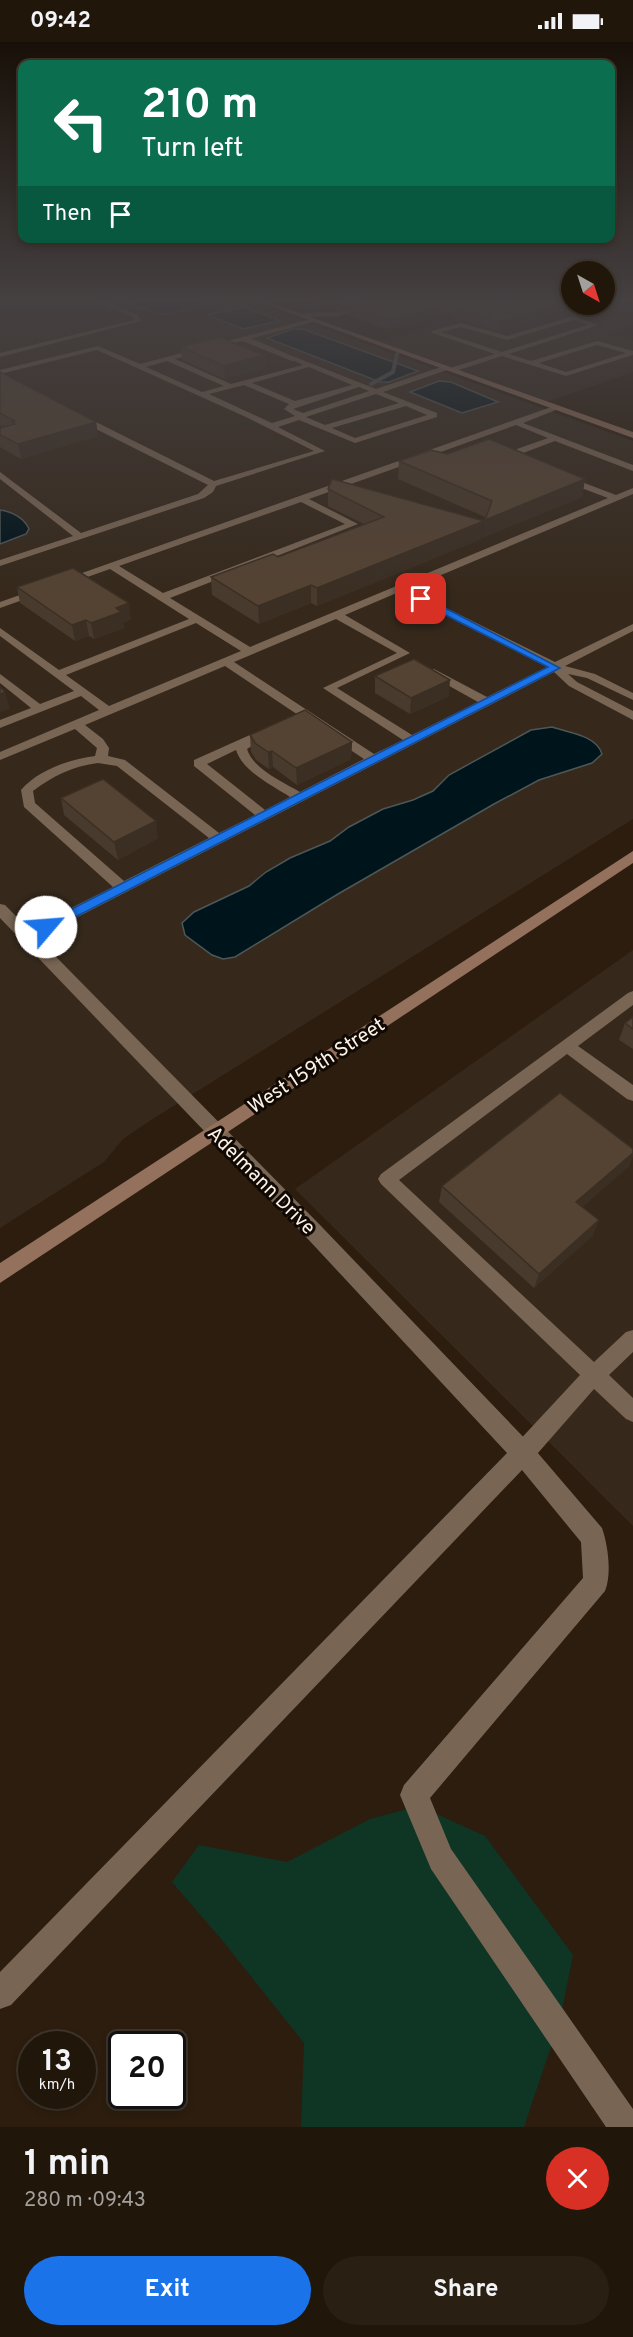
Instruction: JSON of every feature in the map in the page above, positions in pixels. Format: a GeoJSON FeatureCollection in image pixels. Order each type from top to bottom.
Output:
{"type":"FeatureCollection","features":[{"type":"Feature","properties":{"kind":"street"},"geometry":{"type":"LineString","coordinates":[[530,398],[633,435]]}},
{"type":"Feature","properties":{"kind":"street","name":"West 159th Street"},"geometry":{"type":"LineString","coordinates":[[0,1274],[633,856]]}},
{"type":"Feature","properties":{"kind":"street","name":"Adelmann Drive"},"geometry":{"type":"LineString","coordinates":[[0,909],[214,1132],[313,1231],[523,1453],[593,1537],[596,1582],[414,1795],[441,1859],[626,2127]]}},
{"type":"Feature","properties":{"kind":"street"},"geometry":{"type":"LineString","coordinates":[[0,1994],[523,1453]]}},
{"type":"Feature","properties":{"kind":"lane"},"geometry":{"type":"LineString","coordinates":[[0,563],[201,496],[213,484],[321,450],[211,398]]}},
{"type":"Feature","properties":{"kind":"lane"},"geometry":{"type":"LineString","coordinates":[[281,398],[294,404]]}},
{"type":"Feature","properties":{"kind":"lane"},"geometry":{"type":"LineString","coordinates":[[313,398],[294,404],[288,409],[356,441],[434,416],[392,398]]}},
{"type":"Feature","properties":{"kind":"lane"},"geometry":{"type":"LineString","coordinates":[[272,426],[358,398]]}},
{"type":"Feature","properties":{"kind":"lane"},"geometry":{"type":"LineString","coordinates":[[325,428],[405,404]]}},
{"type":"Feature","properties":{"kind":"lane"},"geometry":{"type":"LineString","coordinates":[[0,605],[557,408]]}},
{"type":"Feature","properties":{"kind":"lane"},"geometry":{"type":"LineString","coordinates":[[68,411],[213,484]]}},
{"type":"Feature","properties":{"kind":"lane"},"geometry":{"type":"LineString","coordinates":[[515,422],[633,468]]}},
{"type":"Feature","properties":{"kind":"lane"},"geometry":{"type":"LineString","coordinates":[[537,468],[515,459],[520,451],[555,438]]}},
{"type":"Feature","properties":{"kind":"lane"},"geometry":{"type":"LineString","coordinates":[[548,472],[615,498]]}},
{"type":"Feature","properties":{"kind":"lane"},"geometry":{"type":"LineString","coordinates":[[0,475],[79,536]]}},
{"type":"Feature","properties":{"kind":"lane"},"geometry":{"type":"LineString","coordinates":[[0,756],[633,491]]}},
{"type":"Feature","properties":{"kind":"lane"},"geometry":{"type":"LineString","coordinates":[[162,597],[353,524],[300,498]]}},
{"type":"Feature","properties":{"kind":"lane"},"geometry":{"type":"LineString","coordinates":[[110,565],[250,652]]}},
{"type":"Feature","properties":{"kind":"lane"},"geometry":{"type":"LineString","coordinates":[[400,589],[555,668],[591,676],[633,697]]}},
{"type":"Feature","properties":{"kind":"lane"},"geometry":{"type":"LineString","coordinates":[[337,615],[487,702]]}},
{"type":"Feature","properties":{"kind":"lane"},"geometry":{"type":"LineString","coordinates":[[58,674],[198,619]]}},
{"type":"Feature","properties":{"kind":"lane"},"geometry":{"type":"LineString","coordinates":[[26,937],[633,627]]}},
{"type":"Feature","properties":{"kind":"lane"},"geometry":{"type":"LineString","coordinates":[[0,631],[108,711]]}},
{"type":"Feature","properties":{"kind":"lane"},"geometry":{"type":"LineString","coordinates":[[411,660],[329,688],[412,740]]}},
{"type":"Feature","properties":{"kind":"lane"},"geometry":{"type":"LineString","coordinates":[[226,662],[295,718],[374,760]]}},
{"type":"Feature","properties":{"kind":"lane"},"geometry":{"type":"LineString","coordinates":[[555,668],[573,684],[633,716]]}},
{"type":"Feature","properties":{"kind":"lane"},"geometry":{"type":"LineString","coordinates":[[0,677],[39,709]]}},
{"type":"Feature","properties":{"kind":"lane"},"geometry":{"type":"LineString","coordinates":[[0,724],[82,692]]}},
{"type":"Feature","properties":{"kind":"lane"},"geometry":{"type":"LineString","coordinates":[[265,816],[198,763],[295,718]]}},
{"type":"Feature","properties":{"kind":"lane"},"geometry":{"type":"LineString","coordinates":[[77,724],[99,742],[103,748],[101,758]]}},
{"type":"Feature","properties":{"kind":"lane"},"geometry":{"type":"LineString","coordinates":[[258,736],[241,748],[241,753],[248,762],[300,798]]}},
{"type":"Feature","properties":{"kind":"lane"},"geometry":{"type":"LineString","coordinates":[[123,888],[29,804],[27,790],[45,777],[89,759],[101,758],[121,763],[218,839]]}},
{"type":"Feature","properties":{"kind":"lane"},"geometry":{"type":"LineString","coordinates":[[633,997],[387,1179],[633,1412]]}},
{"type":"Feature","properties":{"kind":"lane"},"geometry":{"type":"LineString","coordinates":[[567,1046],[633,1094]]}},
{"type":"Feature","properties":{"kind":"lane"},"geometry":{"type":"LineString","coordinates":[[523,1453],[594,1375],[633,1339]]}},
{"type":"Feature","properties":{"kind":"shaded area"},"geometry":{"type":"Polygon","coordinates":[[[0,398],[516,398],[633,441],[633,819],[148,1122],[123,1139],[104,1162],[0,1228],[0,398]]]}},
{"type":"Feature","properties":{"kind":"shaded area"},"geometry":{"type":"Polygon","coordinates":[[[536,398],[557,398],[546,402],[536,398]]]}},
{"type":"Feature","properties":{"kind":"shaded area"},"geometry":{"type":"Polygon","coordinates":[[[633,950],[633,1526],[295,1189],[633,950]]]}},
{"type":"Feature","properties":{"kind":"green space"},"geometry":{"type":"Polygon","coordinates":[[[419,1806],[485,1836],[573,1955],[560,2020],[524,2127],[301,2127],[304,2043],[222,1940],[172,1882],[199,1845],[287,1862],[370,1819],[419,1806]]]}},
{"type":"Feature","properties":{"kind":"water"},"geometry":{"type":"Polygon","coordinates":[[[426,398],[489,398],[498,402],[462,413],[426,398]]]}},
{"type":"Feature","properties":{"kind":"water"},"geometry":{"type":"Polygon","coordinates":[[[0,510],[21,519],[29,529],[26,534],[0,544],[0,510]]]}},
{"type":"Feature","properties":{"kind":"water"},"geometry":{"type":"Polygon","coordinates":[[[552,727],[588,739],[599,748],[602,754],[592,763],[539,780],[494,804],[338,894],[235,957],[223,959],[212,955],[185,935],[182,923],[194,912],[249,886],[266,872],[290,858],[330,841],[349,827],[383,809],[433,791],[449,775],[531,730],[552,727]]]}},
{"type":"Feature","properties":{"kind":"building"},"geometry":{"type":"Polygon","coordinates":[[[0,398],[50,398],[96,422],[18,444],[0,435],[0,428],[15,424],[12,422],[15,421],[0,413],[0,398]]]}},
{"type":"Feature","properties":{"kind":"building"},"geometry":{"type":"Polygon","coordinates":[[[489,439],[585,479],[485,520],[492,501],[399,461],[431,450],[447,454],[489,439]]]}},
{"type":"Feature","properties":{"kind":"building"},"geometry":{"type":"Polygon","coordinates":[[[332,479],[484,521],[317,588],[311,585],[258,606],[211,577],[273,554],[278,557],[384,517],[328,489],[332,479]]]}},
{"type":"Feature","properties":{"kind":"building"},"geometry":{"type":"Polygon","coordinates":[[[73,568],[129,603],[116,608],[121,612],[91,623],[86,620],[72,625],[17,587],[73,568]]]}},
{"type":"Feature","properties":{"kind":"building"},"geometry":{"type":"Polygon","coordinates":[[[414,659],[450,680],[411,698],[375,676],[414,659]]]}},
{"type":"Feature","properties":{"kind":"building"},"geometry":{"type":"Polygon","coordinates":[[[305,710],[352,742],[296,768],[272,751],[268,752],[255,743],[250,735],[305,710]]]}},
{"type":"Feature","properties":{"kind":"building"},"geometry":{"type":"Polygon","coordinates":[[[103,779],[156,821],[114,842],[61,798],[103,779]]]}},
{"type":"Feature","properties":{"kind":"building"},"geometry":{"type":"Polygon","coordinates":[[[633,1017],[633,1029],[625,1023],[633,1017]]]}},
{"type":"Feature","properties":{"kind":"building"},"geometry":{"type":"Polygon","coordinates":[[[560,1093],[633,1149],[633,1153],[576,1202],[599,1220],[539,1274],[442,1186],[560,1093]]]}},
{"type":"Feature","properties":{"kind":"route"},"geometry":{"type":"LineString","coordinates":[[46,927],[555,668],[421,599]]}}]}
